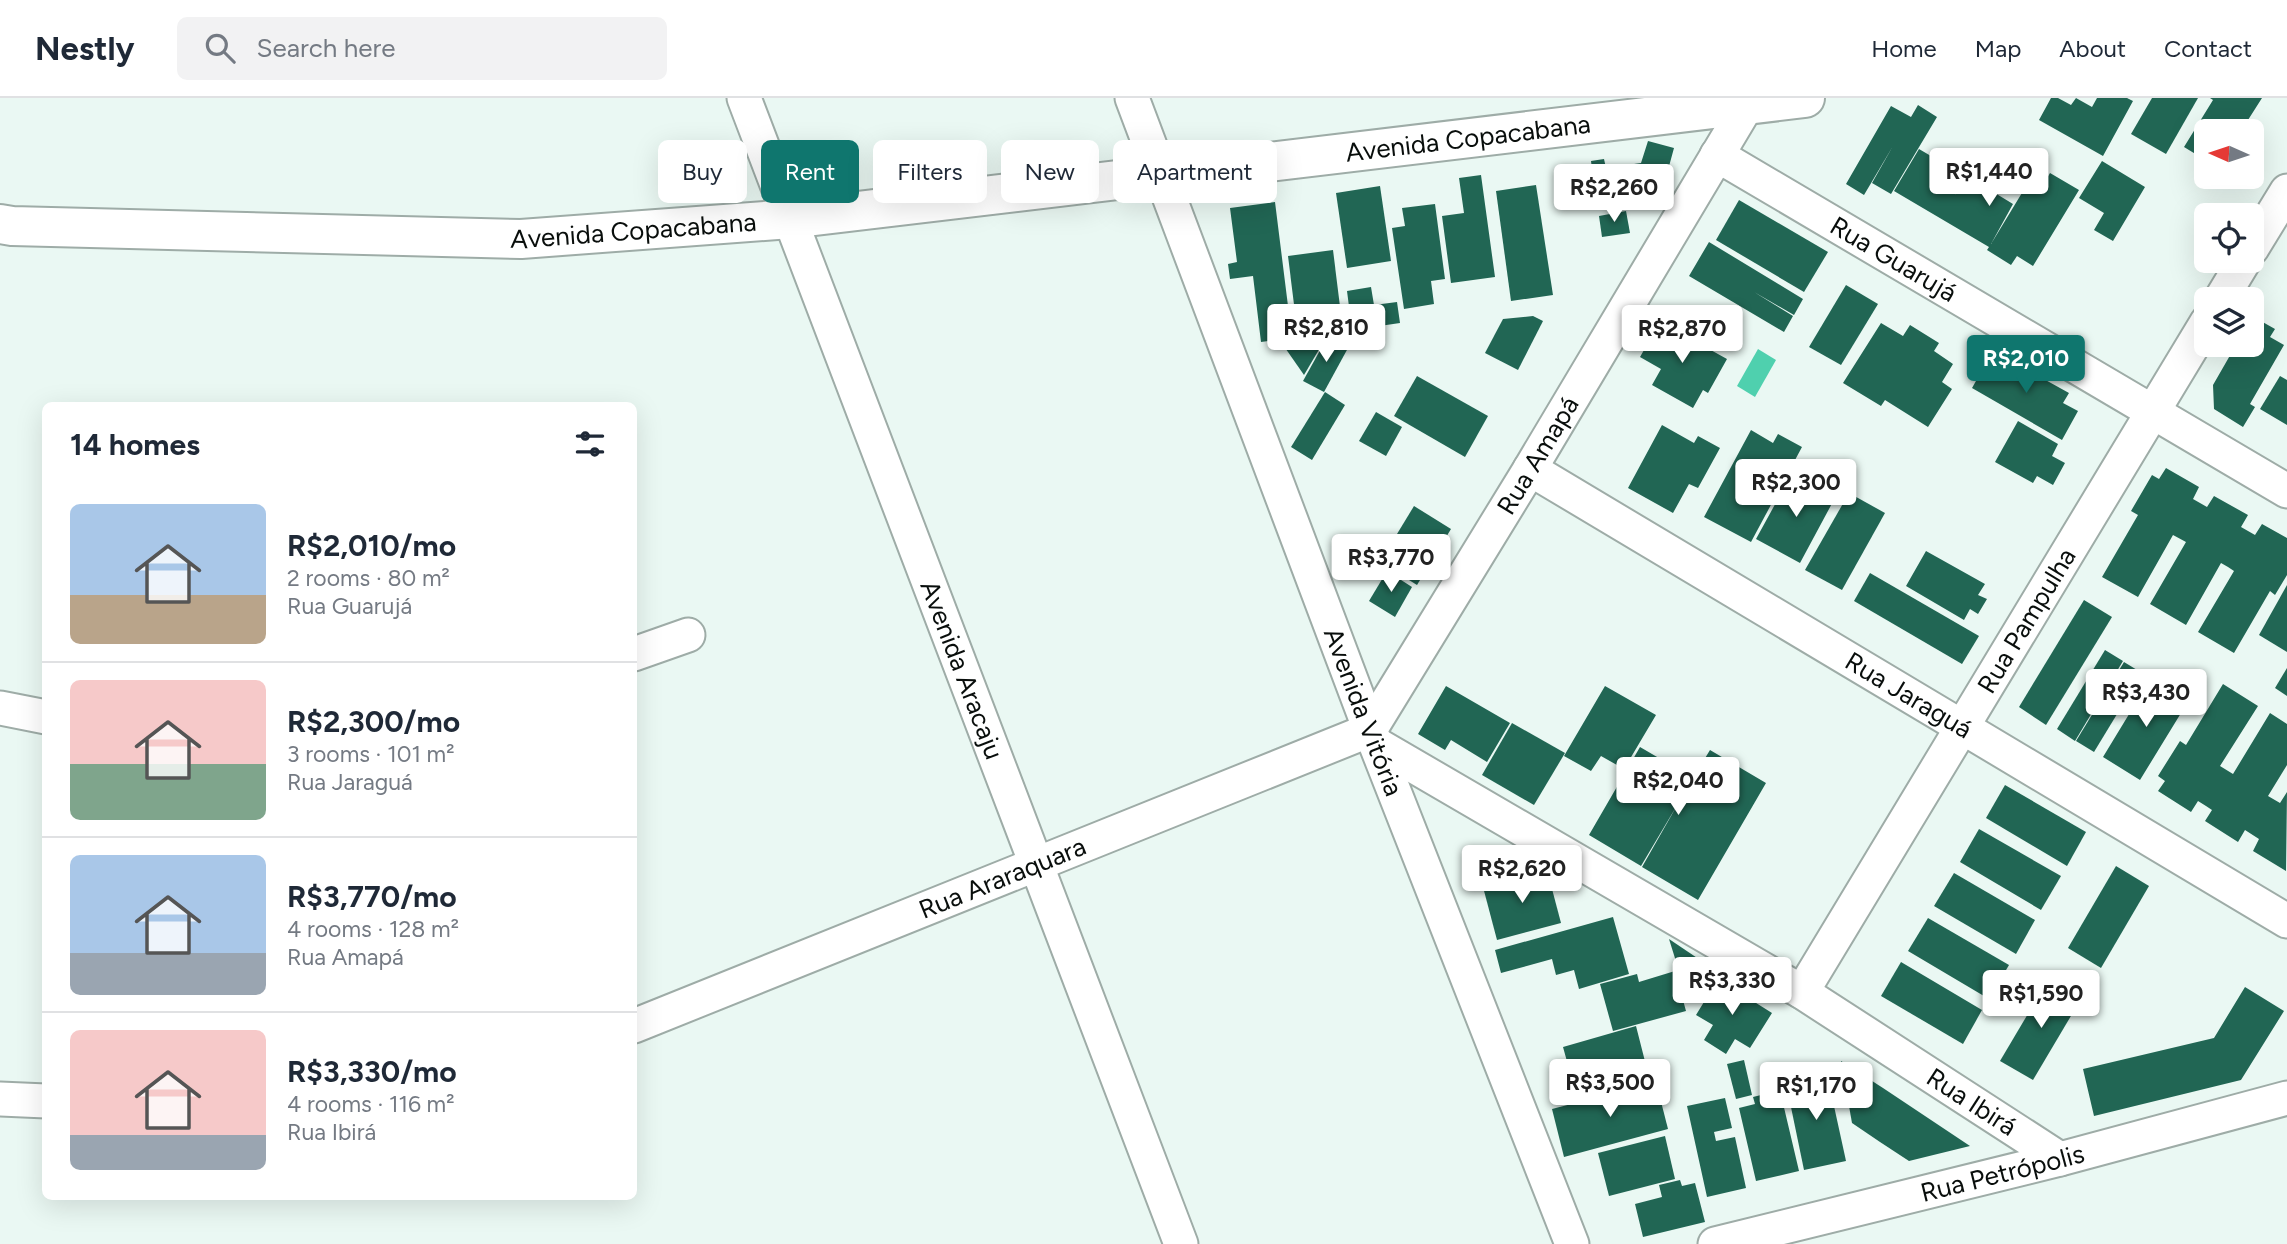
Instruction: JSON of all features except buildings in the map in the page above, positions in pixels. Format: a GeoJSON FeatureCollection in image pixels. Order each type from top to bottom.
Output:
{"type":"FeatureCollection","features":[{"type":"Feature","properties":{"kind":"street","name":"Avenida Aracaju"},"geometry":{"type":"LineString","coordinates":[[744,98],[1181,1244]]}},
{"type":"Feature","properties":{"kind":"street","name":"Avenida Vitória"},"geometry":{"type":"LineString","coordinates":[[1132,98],[1148,140]]}},
{"type":"Feature","properties":{"kind":"street","name":"Avenida Copacabana"},"geometry":{"type":"LineString","coordinates":[[1277,162],[1805,98]]}},
{"type":"Feature","properties":{"kind":"street","name":"Rua Amapá"},"geometry":{"type":"LineString","coordinates":[[1373,737],[1746,107]]}},
{"type":"Feature","properties":{"kind":"street","name":"Rua Guarujá"},"geometry":{"type":"LineString","coordinates":[[1717,155],[2287,491]]}},
{"type":"Feature","properties":{"kind":"street","name":"Avenida Copacabana"},"geometry":{"type":"LineString","coordinates":[[0,224],[521,239],[790,219],[1113,182]]}},
{"type":"Feature","properties":{"kind":"street"},"geometry":{"type":"LineString","coordinates":[[2264,228],[2287,191]]}},
{"type":"Feature","properties":{"kind":"street","name":"Avenida Vitória"},"geometry":{"type":"LineString","coordinates":[[1171,203],[1373,737],[1572,1244]]}},
{"type":"Feature","properties":{"kind":"street","name":"Rua Pampulha"},"geometry":{"type":"LineString","coordinates":[[1802,992],[2194,343]]}},
{"type":"Feature","properties":{"kind":"street","name":"Rua Jaraguá"},"geometry":{"type":"LineString","coordinates":[[1530,470],[2287,921]]}},
{"type":"Feature","properties":{"kind":"street"},"geometry":{"type":"LineString","coordinates":[[637,653],[688,635]]}},
{"type":"Feature","properties":{"kind":"street"},"geometry":{"type":"LineString","coordinates":[[0,708],[42,716]]}},
{"type":"Feature","properties":{"kind":"street","name":"Rua Araraquara"},"geometry":{"type":"LineString","coordinates":[[637,1025],[1037,865],[1373,737]]}},
{"type":"Feature","properties":{"kind":"street","name":"Rua Ibirá"},"geometry":{"type":"LineString","coordinates":[[1373,737],[1802,992],[2060,1160]]}},
{"type":"Feature","properties":{"kind":"street","name":"Rua Petrópolis"},"geometry":{"type":"LineString","coordinates":[[1715,1244],[2060,1160],[2287,1098]]}},
{"type":"Feature","properties":{"kind":"street"},"geometry":{"type":"LineString","coordinates":[[0,1099],[42,1101]]}},
{"type":"Feature","properties":{"kind":"shaded area"},"geometry":{"type":"Polygon","coordinates":[[[1758,349],[1776,360],[1755,397],[1737,386],[1758,349]]]}}]}
